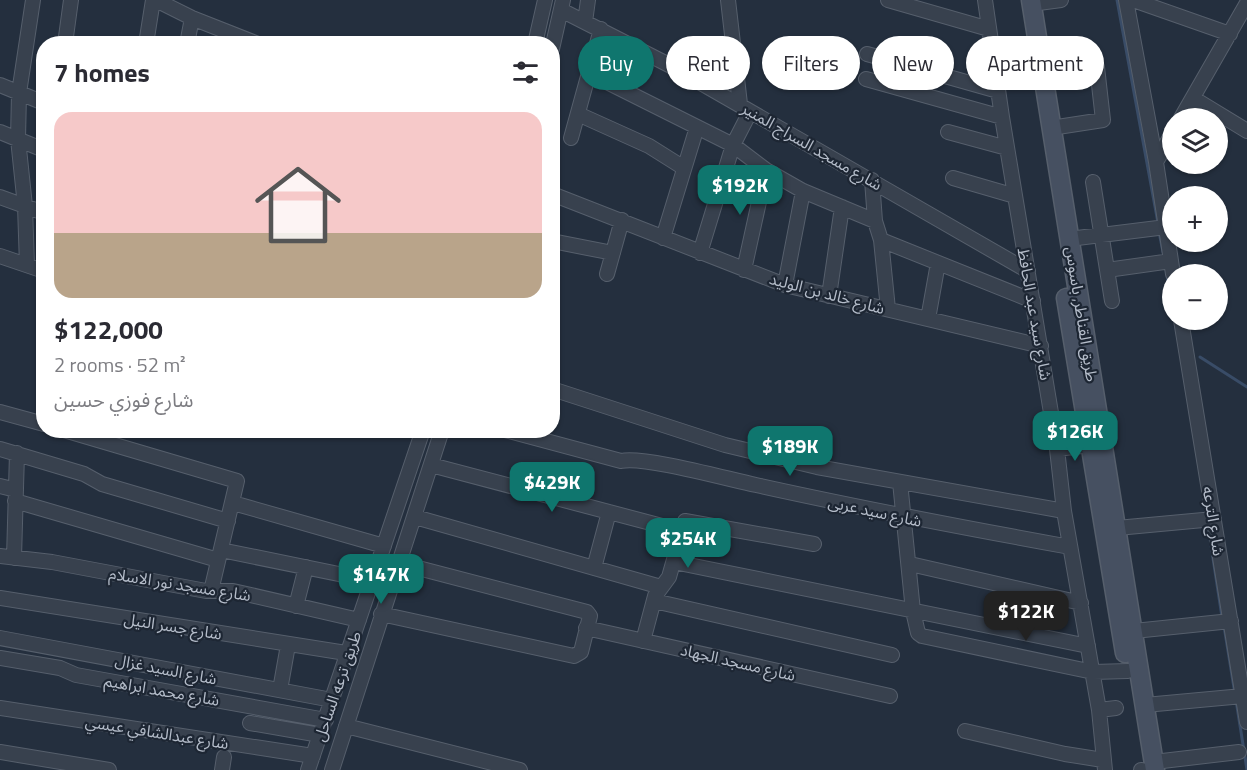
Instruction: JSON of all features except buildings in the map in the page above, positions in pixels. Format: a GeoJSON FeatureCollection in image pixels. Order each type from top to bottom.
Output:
{"type":"FeatureCollection","features":[{"type":"Feature","properties":{"kind":"main road","name":"طريق القناطر, باسوس"},"geometry":{"type":"LineString","coordinates":[[1027,1],[1034,36]]}},
{"type":"Feature","properties":{"kind":"main road","name":"طريق القناطر, باسوس"},"geometry":{"type":"LineString","coordinates":[[1027,1],[1090,445],[1128,671],[1147,768]]}},
{"type":"Feature","properties":{"kind":"main road","name":"طريق القناطر, باسوس"},"geometry":{"type":"LineString","coordinates":[[1044,90],[1134,631],[1145,705],[1147,768]]}},
{"type":"Feature","properties":{"kind":"street"},"geometry":{"type":"LineString","coordinates":[[27,265],[25,206],[18,139],[19,93],[33,0]]}},
{"type":"Feature","properties":{"kind":"street"},"geometry":{"type":"LineString","coordinates":[[66,36],[71,0]]}},
{"type":"Feature","properties":{"kind":"street"},"geometry":{"type":"LineString","coordinates":[[148,36],[155,0],[227,36]]}},
{"type":"Feature","properties":{"kind":"street"},"geometry":{"type":"LineString","coordinates":[[537,36],[545,0]]}},
{"type":"Feature","properties":{"kind":"street"},"geometry":{"type":"LineString","coordinates":[[585,22],[588,0]]}},
{"type":"Feature","properties":{"kind":"street"},"geometry":{"type":"LineString","coordinates":[[700,253],[745,108],[728,0]]}},
{"type":"Feature","properties":{"kind":"street"},"geometry":{"type":"LineString","coordinates":[[888,0],[989,30]]}},
{"type":"Feature","properties":{"kind":"street","name":"شارع سيد عبد الحافظ"},"geometry":{"type":"LineString","coordinates":[[985,0],[1006,148],[1057,449],[1064,511],[1099,710],[1104,765]]}},
{"type":"Feature","properties":{"kind":"street"},"geometry":{"type":"LineString","coordinates":[[1027,1],[1061,0]]}},
{"type":"Feature","properties":{"kind":"street"},"geometry":{"type":"LineString","coordinates":[[1126,0],[1162,201]]}},
{"type":"Feature","properties":{"kind":"street"},"geometry":{"type":"LineString","coordinates":[[1133,0],[1230,34]]}},
{"type":"Feature","properties":{"kind":"street"},"geometry":{"type":"LineString","coordinates":[[1187,108],[1230,34],[1242,24],[1247,3]]}},
{"type":"Feature","properties":{"kind":"street"},"geometry":{"type":"LineString","coordinates":[[555,36],[562,5]]}},
{"type":"Feature","properties":{"kind":"street","name":"شارع مسجد السراج المنير"},"geometry":{"type":"LineString","coordinates":[[562,5],[585,22],[745,108],[1028,271]]}},
{"type":"Feature","properties":{"kind":"street"},"geometry":{"type":"LineString","coordinates":[[189,36],[192,18]]}},
{"type":"Feature","properties":{"kind":"street"},"geometry":{"type":"LineString","coordinates":[[599,36],[601,30]]}},
{"type":"Feature","properties":{"kind":"street"},"geometry":{"type":"LineString","coordinates":[[867,54],[998,91]]}},
{"type":"Feature","properties":{"kind":"street"},"geometry":{"type":"LineString","coordinates":[[866,79],[1002,117]]}},
{"type":"Feature","properties":{"kind":"street"},"geometry":{"type":"LineString","coordinates":[[0,85],[36,100]]}},
{"type":"Feature","properties":{"kind":"street"},"geometry":{"type":"LineString","coordinates":[[571,138],[584,90]]}},
{"type":"Feature","properties":{"kind":"street"},"geometry":{"type":"LineString","coordinates":[[623,90],[734,145],[766,170],[803,191],[875,221]]}},
{"type":"Feature","properties":{"kind":"street"},"geometry":{"type":"LineString","coordinates":[[1051,128],[1103,120],[1100,90]]}},
{"type":"Feature","properties":{"kind":"street"},"geometry":{"type":"LineString","coordinates":[[1193,98],[1247,131]]}},
{"type":"Feature","properties":{"kind":"street"},"geometry":{"type":"LineString","coordinates":[[578,114],[649,146],[684,168]]}},
{"type":"Feature","properties":{"kind":"street"},"geometry":{"type":"LineString","coordinates":[[663,238],[697,127]]}},
{"type":"Feature","properties":{"kind":"street"},"geometry":{"type":"LineString","coordinates":[[0,132],[36,147]]}},
{"type":"Feature","properties":{"kind":"street"},"geometry":{"type":"LineString","coordinates":[[948,132],[1006,148]]}},
{"type":"Feature","properties":{"kind":"street"},"geometry":{"type":"LineString","coordinates":[[1156,162],[1162,151]]}},
{"type":"Feature","properties":{"kind":"street"},"geometry":{"type":"LineString","coordinates":[[744,270],[766,170]]}},
{"type":"Feature","properties":{"kind":"street"},"geometry":{"type":"LineString","coordinates":[[953,178],[1015,196]]}},
{"type":"Feature","properties":{"kind":"street"},"geometry":{"type":"LineString","coordinates":[[872,180],[875,221],[881,240],[888,309]]}},
{"type":"Feature","properties":{"kind":"street"},"geometry":{"type":"LineString","coordinates":[[1093,182],[1112,301]]}},
{"type":"Feature","properties":{"kind":"street"},"geometry":{"type":"LineString","coordinates":[[785,285],[803,191]]}},
{"type":"Feature","properties":{"kind":"street"},"geometry":{"type":"LineString","coordinates":[[0,197],[36,210]]}},
{"type":"Feature","properties":{"kind":"street","name":"شارع خالد بن الوليد"},"geometry":{"type":"LineString","coordinates":[[560,197],[785,285],[1041,346]]}},
{"type":"Feature","properties":{"kind":"street"},"geometry":{"type":"LineString","coordinates":[[830,296],[842,207]]}},
{"type":"Feature","properties":{"kind":"street"},"geometry":{"type":"LineString","coordinates":[[607,273],[622,220]]}},
{"type":"Feature","properties":{"kind":"street"},"geometry":{"type":"LineString","coordinates":[[1069,239],[1162,227]]}},
{"type":"Feature","properties":{"kind":"street"},"geometry":{"type":"LineString","coordinates":[[881,240],[1033,301]]}},
{"type":"Feature","properties":{"kind":"street"},"geometry":{"type":"LineString","coordinates":[[560,243],[613,253]]}},
{"type":"Feature","properties":{"kind":"street"},"geometry":{"type":"LineString","coordinates":[[0,256],[36,268]]}},
{"type":"Feature","properties":{"kind":"street"},"geometry":{"type":"LineString","coordinates":[[928,319],[938,263]]}},
{"type":"Feature","properties":{"kind":"street"},"geometry":{"type":"LineString","coordinates":[[1107,270],[1162,268]]}},
{"type":"Feature","properties":{"kind":"street","name":"شارع الترعه"},"geometry":{"type":"LineString","coordinates":[[1183,330],[1247,722]]}},
{"type":"Feature","properties":{"kind":"street"},"geometry":{"type":"LineString","coordinates":[[560,392],[725,445],[816,467],[1064,511]]}},
{"type":"Feature","properties":{"kind":"street"},"geometry":{"type":"LineString","coordinates":[[0,412],[36,422]]}},
{"type":"Feature","properties":{"kind":"street"},"geometry":{"type":"LineString","coordinates":[[92,438],[237,480],[211,591]]}},
{"type":"Feature","properties":{"kind":"street","name":"طريق ترعه الساحل"},"geometry":{"type":"LineString","coordinates":[[308,770],[420,438]]}},
{"type":"Feature","properties":{"kind":"street","name":"طريق ترعه الساحل"},"geometry":{"type":"LineString","coordinates":[[332,770],[439,438]]}},
{"type":"Feature","properties":{"kind":"street","name":"شارع سيد عربى"},"geometry":{"type":"LineString","coordinates":[[535,438],[621,461],[629,460],[669,466],[904,518],[1070,547]]}},
{"type":"Feature","properties":{"kind":"street"},"geometry":{"type":"LineString","coordinates":[[1057,449],[1090,445]]}},
{"type":"Feature","properties":{"kind":"street"},"geometry":{"type":"LineString","coordinates":[[0,449],[84,474],[102,484],[228,521]]}},
{"type":"Feature","properties":{"kind":"street"},"geometry":{"type":"LineString","coordinates":[[7,557],[15,522],[17,453]]}},
{"type":"Feature","properties":{"kind":"street"},"geometry":{"type":"LineString","coordinates":[[431,465],[681,531]]}},
{"type":"Feature","properties":{"kind":"street"},"geometry":{"type":"LineString","coordinates":[[900,482],[918,633],[922,636],[1093,672],[1128,671]]}},
{"type":"Feature","properties":{"kind":"street"},"geometry":{"type":"LineString","coordinates":[[0,486],[16,496],[220,555],[306,567],[373,581]]}},
{"type":"Feature","properties":{"kind":"street"},"geometry":{"type":"LineString","coordinates":[[232,503],[384,546]]}},
{"type":"Feature","properties":{"kind":"street"},"geometry":{"type":"LineString","coordinates":[[594,568],[609,512]]}},
{"type":"Feature","properties":{"kind":"street"},"geometry":{"type":"LineString","coordinates":[[415,517],[661,587]]}},
{"type":"Feature","properties":{"kind":"street"},"geometry":{"type":"LineString","coordinates":[[0,519],[15,522]]}},
{"type":"Feature","properties":{"kind":"street"},"geometry":{"type":"LineString","coordinates":[[643,641],[654,601],[661,587],[668,581],[683,523],[687,519],[814,544]]}},
{"type":"Feature","properties":{"kind":"street"},"geometry":{"type":"LineString","coordinates":[[1117,528],[1214,519]]}},
{"type":"Feature","properties":{"kind":"street","name":"شارع مسجد نور الاسلام"},"geometry":{"type":"LineString","coordinates":[[7,557],[52,562],[211,591],[233,591],[359,620]]}},
{"type":"Feature","properties":{"kind":"street"},"geometry":{"type":"LineString","coordinates":[[674,562],[1088,646]]}},
{"type":"Feature","properties":{"kind":"street"},"geometry":{"type":"LineString","coordinates":[[381,614],[574,656],[581,652],[590,616],[587,612],[399,563]]}},
{"type":"Feature","properties":{"kind":"street"},"geometry":{"type":"LineString","coordinates":[[910,564],[1081,603]]}},
{"type":"Feature","properties":{"kind":"street"},"geometry":{"type":"LineString","coordinates":[[296,606],[306,567]]}},
{"type":"Feature","properties":{"kind":"street","name":"شارع جسر النيل"},"geometry":{"type":"LineString","coordinates":[[0,598],[346,653]]}},
{"type":"Feature","properties":{"kind":"street"},"geometry":{"type":"LineString","coordinates":[[654,601],[892,655]]}},
{"type":"Feature","properties":{"kind":"street"},"geometry":{"type":"LineString","coordinates":[[1134,631],[1231,621]]}},
{"type":"Feature","properties":{"kind":"street","name":"شارع مسجد الجهاد"},"geometry":{"type":"LineString","coordinates":[[586,627],[890,696]]}},
{"type":"Feature","properties":{"kind":"street","name":"شارع السيد غزال"},"geometry":{"type":"LineString","coordinates":[[0,638],[332,700]]}},
{"type":"Feature","properties":{"kind":"street"},"geometry":{"type":"LineString","coordinates":[[280,690],[288,645]]}},
{"type":"Feature","properties":{"kind":"street","name":"شارع محمد ابراهيم"},"geometry":{"type":"LineString","coordinates":[[0,658],[60,668],[76,675],[326,720]]}},
{"type":"Feature","properties":{"kind":"street"},"geometry":{"type":"LineString","coordinates":[[1145,705],[1243,696]]}},
{"type":"Feature","properties":{"kind":"street","name":"شارع عبدالشافي عيسي"},"geometry":{"type":"LineString","coordinates":[[0,708],[313,756]]}},
{"type":"Feature","properties":{"kind":"street"},"geometry":{"type":"LineString","coordinates":[[1099,710],[1116,708]]}},
{"type":"Feature","properties":{"kind":"street"},"geometry":{"type":"LineString","coordinates":[[250,723],[320,735]]}},
{"type":"Feature","properties":{"kind":"street"},"geometry":{"type":"LineString","coordinates":[[346,726],[520,770]]}},
{"type":"Feature","properties":{"kind":"street"},"geometry":{"type":"LineString","coordinates":[[965,731],[1104,765]]}},
{"type":"Feature","properties":{"kind":"street"},"geometry":{"type":"LineString","coordinates":[[0,752],[109,770]]}},
{"type":"Feature","properties":{"kind":"street"},"geometry":{"type":"LineString","coordinates":[[1147,768],[1239,752]]}},
{"type":"Feature","properties":{"kind":"waterway"},"geometry":{"type":"LineString","coordinates":[[1117,0],[1158,223]]}},
{"type":"Feature","properties":{"kind":"waterway"},"geometry":{"type":"LineString","coordinates":[[1159,232],[1162,247]]}},
{"type":"Feature","properties":{"kind":"waterway"},"geometry":{"type":"LineString","coordinates":[[1200,357],[1247,387]]}},
{"type":"Feature","properties":{"kind":"waterway"},"geometry":{"type":"LineString","coordinates":[[1209,532],[1222,617]]}},
{"type":"Feature","properties":{"kind":"waterway"},"geometry":{"type":"LineString","coordinates":[[1224,626],[1235,694]]}},
{"type":"Feature","properties":{"kind":"waterway"},"geometry":{"type":"LineString","coordinates":[[1236,700],[1247,770]]}}]}
